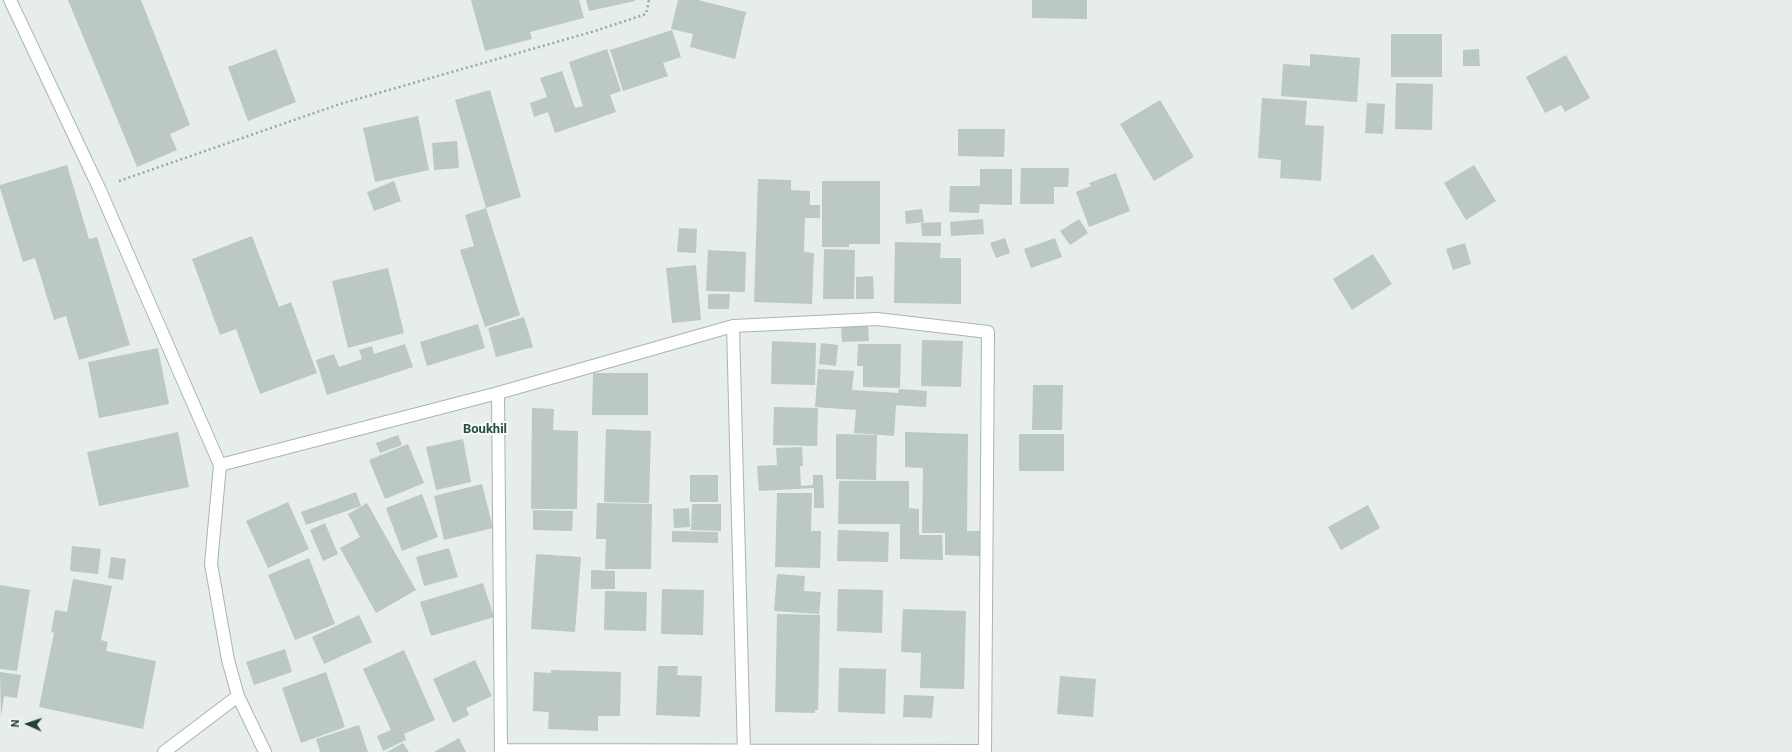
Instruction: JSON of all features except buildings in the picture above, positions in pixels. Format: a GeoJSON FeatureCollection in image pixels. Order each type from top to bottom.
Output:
{"type":"FeatureCollection","features":[{"type":"Feature","properties":{"kind":"street"},"geometry":{"type":"LineString","coordinates":[[10,0],[99,188],[220,465],[211,564],[228,660],[238,696],[265,752]]}},
{"type":"Feature","properties":{"kind":"street"},"geometry":{"type":"LineString","coordinates":[[220,465],[498,393],[733,326],[877,320],[988,332],[985,752],[501,751],[498,393]]}},
{"type":"Feature","properties":{"kind":"street"},"geometry":{"type":"LineString","coordinates":[[733,326],[744,751]]}},
{"type":"Feature","properties":{"kind":"street"},"geometry":{"type":"LineString","coordinates":[[164,752],[238,696]]}},
{"type":"Feature","properties":{"kind":"path"},"geometry":{"type":"LineString","coordinates":[[99,188],[340,104],[595,31],[646,14],[649,0]]}},
{"type":"Feature","properties":{"kind":"district","name":"Boukhil"},"geometry":{"type":"Point","coordinates":[485,430]}}]}
